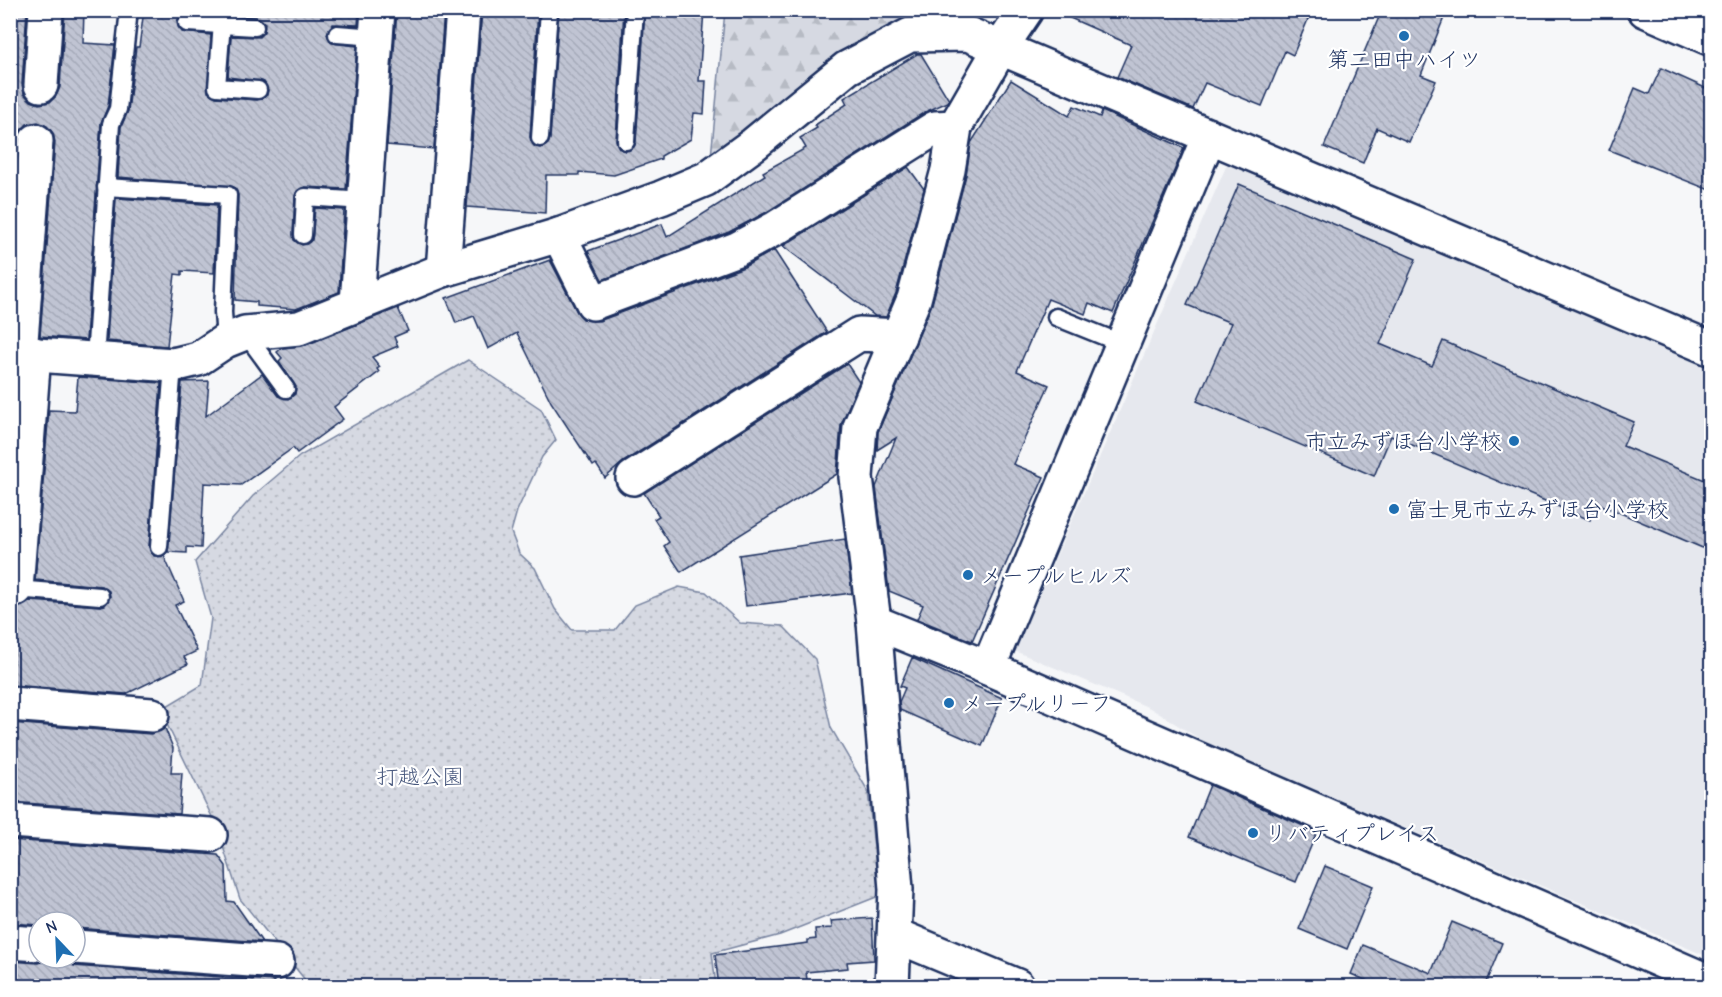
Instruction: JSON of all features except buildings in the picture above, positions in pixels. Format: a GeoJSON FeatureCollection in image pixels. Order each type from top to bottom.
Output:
{"type":"FeatureCollection","features":[{"type":"Feature","properties":{"kind":"street"},"geometry":{"type":"LineString","coordinates":[[41,85],[46,10]]}},
{"type":"Feature","properties":{"kind":"street"},"geometry":{"type":"LineString","coordinates":[[443,270],[463,10]]}},
{"type":"Feature","properties":{"kind":"street"},"geometry":{"type":"LineString","coordinates":[[892,987],[896,935],[896,889],[874,622],[856,477],[860,427],[917,288],[948,170],[955,127],[1000,47],[1026,10]]}},
{"type":"Feature","properties":{"kind":"street"},"geometry":{"type":"LineString","coordinates":[[1645,10],[1712,39]]}},
{"type":"Feature","properties":{"kind":"street"},"geometry":{"type":"LineString","coordinates":[[357,303],[377,24]]}},
{"type":"Feature","properties":{"kind":"street"},"geometry":{"type":"LineString","coordinates":[[22,354],[173,365],[198,359],[235,337],[299,328],[443,270],[559,235],[706,179],[754,144],[847,68],[909,35],[968,34],[1209,136],[1708,338]]}},
{"type":"Feature","properties":{"kind":"street"},"geometry":{"type":"LineString","coordinates":[[559,235],[593,303],[736,249],[935,128],[955,127]]}},
{"type":"Feature","properties":{"kind":"street"},"geometry":{"type":"LineString","coordinates":[[988,668],[1209,136]]}},
{"type":"Feature","properties":{"kind":"street"},"geometry":{"type":"LineString","coordinates":[[13,589],[22,354],[36,141]]}},
{"type":"Feature","properties":{"kind":"street"},"geometry":{"type":"LineString","coordinates":[[633,478],[859,334],[899,336]]}},
{"type":"Feature","properties":{"kind":"street"},"geometry":{"type":"LineString","coordinates":[[874,622],[988,668],[1712,983]]}},
{"type":"Feature","properties":{"kind":"street"},"geometry":{"type":"LineString","coordinates":[[10,704],[152,715]]}},
{"type":"Feature","properties":{"kind":"street"},"geometry":{"type":"LineString","coordinates":[[10,821],[210,835]]}},
{"type":"Feature","properties":{"kind":"street"},"geometry":{"type":"LineString","coordinates":[[896,935],[1017,987]]}},
{"type":"Feature","properties":{"kind":"street"},"geometry":{"type":"LineString","coordinates":[[10,942],[27,943]]}},
{"type":"Feature","properties":{"kind":"street"},"geometry":{"type":"LineString","coordinates":[[87,948],[277,962]]}},
{"type":"Feature","properties":{"kind":"lane"},"geometry":{"type":"LineString","coordinates":[[95,359],[111,124],[118,108],[129,10]]}},
{"type":"Feature","properties":{"kind":"lane"},"geometry":{"type":"LineString","coordinates":[[540,138],[549,10]]}},
{"type":"Feature","properties":{"kind":"lane"},"geometry":{"type":"LineString","coordinates":[[626,141],[635,10]]}},
{"type":"Feature","properties":{"kind":"lane"},"geometry":{"type":"LineString","coordinates":[[187,23],[222,18],[255,27]]}},
{"type":"Feature","properties":{"kind":"lane"},"geometry":{"type":"LineString","coordinates":[[222,18],[218,87],[258,90]]}},
{"type":"Feature","properties":{"kind":"lane"},"geometry":{"type":"LineString","coordinates":[[337,34],[377,24]]}},
{"type":"Feature","properties":{"kind":"lane"},"geometry":{"type":"LineString","coordinates":[[106,187],[228,195],[223,312],[235,337],[286,389]]}},
{"type":"Feature","properties":{"kind":"lane"},"geometry":{"type":"LineString","coordinates":[[303,235],[305,197],[364,201]]}},
{"type":"Feature","properties":{"kind":"lane"},"geometry":{"type":"LineString","coordinates":[[1056,317],[1123,344]]}},
{"type":"Feature","properties":{"kind":"lane"},"geometry":{"type":"LineString","coordinates":[[159,547],[173,365]]}},
{"type":"Feature","properties":{"kind":"lane"},"geometry":{"type":"LineString","coordinates":[[13,589],[100,596]]}},
{"type":"Feature","properties":{"kind":"shaded area","name":"富士見市立みずほ台小学校"},"geometry":{"type":"Polygon","coordinates":[[[1235,160],[1711,366],[1711,958],[1208,744],[1150,708],[1015,651],[1228,162],[1235,160]]]}},
{"type":"Feature","properties":{"kind":"green space"},"geometry":{"type":"Polygon","coordinates":[[[725,11],[960,11],[950,22],[711,157],[725,11]]]}},
{"type":"Feature","properties":{"kind":"green space","name":"打越公園"},"geometry":{"type":"Polygon","coordinates":[[[468,360],[541,409],[556,440],[542,457],[517,511],[511,532],[519,553],[535,568],[555,609],[572,630],[615,630],[635,605],[679,587],[706,592],[740,623],[783,626],[815,659],[831,728],[868,791],[879,896],[780,935],[712,953],[716,986],[310,986],[240,899],[216,825],[160,710],[202,685],[211,618],[195,562],[253,496],[300,456],[468,360]]]}},
{"type":"Feature","properties":{"kind":"place","name":"第二田中ハイツ"},"geometry":{"type":"Point","coordinates":[1404,36]}},
{"type":"Feature","properties":{"kind":"place","name":"市立みずほ台小学校"},"geometry":{"type":"Point","coordinates":[1514,441]}},
{"type":"Feature","properties":{"kind":"place","name":"富士見市立みずほ台小学校"},"geometry":{"type":"Point","coordinates":[1394,509]}},
{"type":"Feature","properties":{"kind":"place","name":"メープルヒルズ"},"geometry":{"type":"Point","coordinates":[968,575]}},
{"type":"Feature","properties":{"kind":"place","name":"メープルリーフ"},"geometry":{"type":"Point","coordinates":[949,703]}},
{"type":"Feature","properties":{"kind":"place","name":"リバティプレイス"},"geometry":{"type":"Point","coordinates":[1253,833]}}]}
